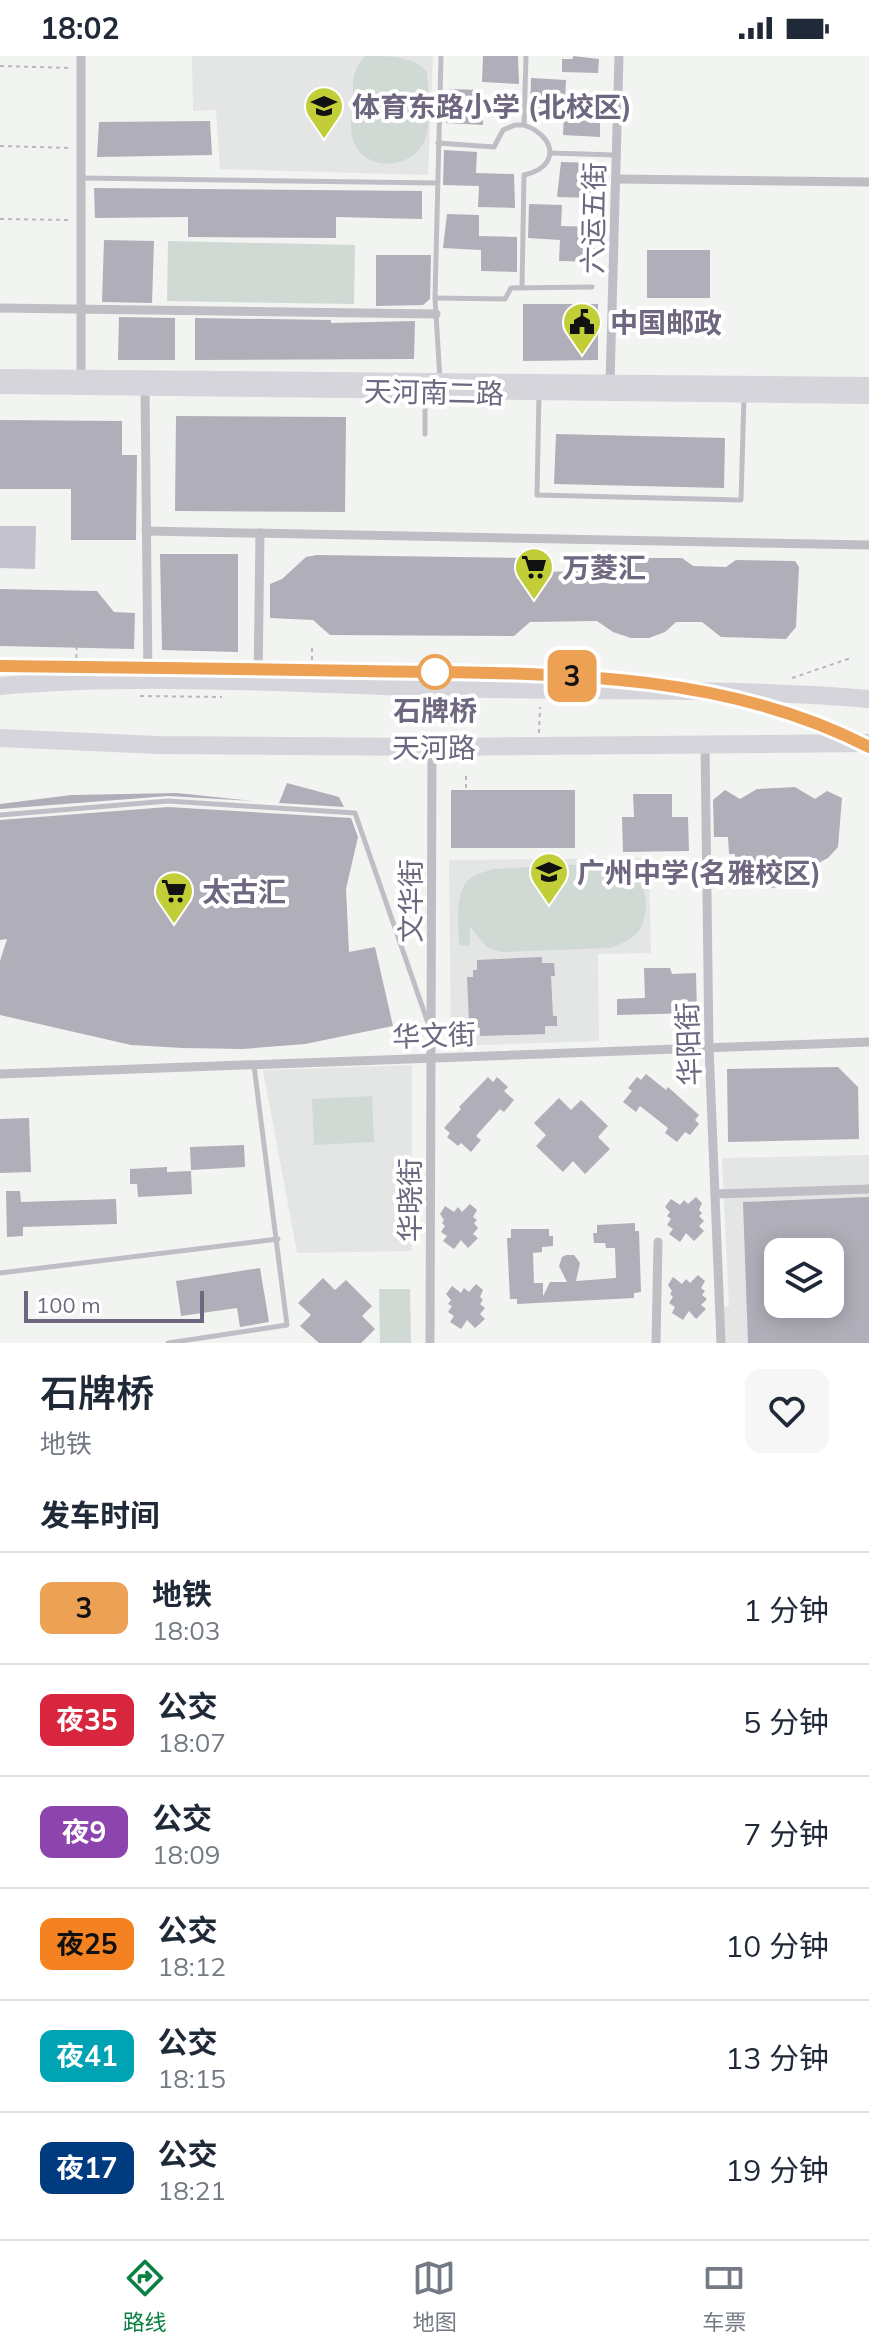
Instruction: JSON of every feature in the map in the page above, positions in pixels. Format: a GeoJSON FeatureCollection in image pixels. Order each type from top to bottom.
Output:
{"type":"FeatureCollection","features":[{"type":"Feature","properties":{"kind":"highway","name":"天河路"},"geometry":{"type":"LineString","coordinates":[[0,686],[148,681],[769,693],[869,699]]}},
{"type":"Feature","properties":{"kind":"highway","name":"天河路"},"geometry":{"type":"LineString","coordinates":[[0,738],[158,745],[432,747],[869,743]]}},
{"type":"Feature","properties":{"kind":"street"},"geometry":{"type":"LineString","coordinates":[[81,56],[81,378]]}},
{"type":"Feature","properties":{"kind":"street","name":"六运五街"},"geometry":{"type":"LineString","coordinates":[[610,382],[619,56]]}},
{"type":"Feature","properties":{"kind":"street"},"geometry":{"type":"LineString","coordinates":[[616,179],[869,182]]}},
{"type":"Feature","properties":{"kind":"street"},"geometry":{"type":"LineString","coordinates":[[0,308],[436,314]]}},
{"type":"Feature","properties":{"kind":"street","name":"天河南二路"},"geometry":{"type":"LineString","coordinates":[[0,376],[81,378],[145,384]]}},
{"type":"Feature","properties":{"kind":"street","name":"天河南二路"},"geometry":{"type":"LineString","coordinates":[[539,387],[610,382],[869,397]]}},
{"type":"Feature","properties":{"kind":"street"},"geometry":{"type":"LineString","coordinates":[[145,384],[148,681]]}},
{"type":"Feature","properties":{"kind":"street","name":"天河南二路"},"geometry":{"type":"LineString","coordinates":[[0,387],[430,384],[744,389],[869,384]]}},
{"type":"Feature","properties":{"kind":"street"},"geometry":{"type":"LineString","coordinates":[[146,531],[869,545]]}},
{"type":"Feature","properties":{"kind":"street"},"geometry":{"type":"LineString","coordinates":[[258,683],[260,533]]}},
{"type":"Feature","properties":{"kind":"street","name":"华阳街"},"geometry":{"type":"LineString","coordinates":[[705,744],[709,1047],[721,1343]]}},
{"type":"Feature","properties":{"kind":"street","name":"文华街"},"geometry":{"type":"LineString","coordinates":[[432,747],[432,1056]]}},
{"type":"Feature","properties":{"kind":"street","name":"华文街"},"geometry":{"type":"LineString","coordinates":[[0,1074],[869,1042]]}},
{"type":"Feature","properties":{"kind":"street","name":"华晓街"},"geometry":{"type":"LineString","coordinates":[[430,1343],[432,1056]]}},
{"type":"Feature","properties":{"kind":"street"},"geometry":{"type":"LineString","coordinates":[[715,1194],[869,1189]]}},
{"type":"Feature","properties":{"kind":"street"},"geometry":{"type":"LineString","coordinates":[[656,1343],[658,1242]]}},
{"type":"Feature","properties":{"kind":"lane"},"geometry":{"type":"LineString","coordinates":[[425,434],[436,314],[441,56]]}},
{"type":"Feature","properties":{"kind":"lane"},"geometry":{"type":"LineString","coordinates":[[524,125],[526,56]]}},
{"type":"Feature","properties":{"kind":"lane"},"geometry":{"type":"LineString","coordinates":[[438,143],[494,147],[503,130],[515,125],[535,129],[545,137],[550,153],[549,162],[540,172],[524,175],[522,288]]}},
{"type":"Feature","properties":{"kind":"lane"},"geometry":{"type":"LineString","coordinates":[[550,153],[616,155]]}},
{"type":"Feature","properties":{"kind":"lane"},"geometry":{"type":"LineString","coordinates":[[81,177],[437,183]]}},
{"type":"Feature","properties":{"kind":"lane"},"geometry":{"type":"LineString","coordinates":[[435,298],[505,299],[511,288],[592,287]]}},
{"type":"Feature","properties":{"kind":"lane"},"geometry":{"type":"LineString","coordinates":[[539,387],[537,495],[741,500],[744,389]]}},
{"type":"Feature","properties":{"kind":"lane"},"geometry":{"type":"LineString","coordinates":[[0,815],[168,801],[355,813],[432,1034]]}},
{"type":"Feature","properties":{"kind":"lane"},"geometry":{"type":"LineString","coordinates":[[168,1343],[287,1325],[254,1065]]}},
{"type":"Feature","properties":{"kind":"lane"},"geometry":{"type":"LineString","coordinates":[[0,1273],[278,1239]]}},
{"type":"Feature","properties":{"kind":"path"},"geometry":{"type":"LineString","coordinates":[[0,66],[81,68]]}},
{"type":"Feature","properties":{"kind":"path"},"geometry":{"type":"LineString","coordinates":[[0,146],[81,148]]}},
{"type":"Feature","properties":{"kind":"path"},"geometry":{"type":"LineString","coordinates":[[0,219],[81,220]]}},
{"type":"Feature","properties":{"kind":"path"},"geometry":{"type":"LineString","coordinates":[[76,673],[77,639]]}},
{"type":"Feature","properties":{"kind":"path"},"geometry":{"type":"LineString","coordinates":[[312,648],[312,675]]}},
{"type":"Feature","properties":{"kind":"path"},"geometry":{"type":"LineString","coordinates":[[540,686],[541,671],[584,672],[584,680]]}},
{"type":"Feature","properties":{"kind":"path"},"geometry":{"type":"LineString","coordinates":[[539,735],[540,701]]}},
{"type":"Feature","properties":{"kind":"path"},"geometry":{"type":"LineString","coordinates":[[466,776],[466,790]]}},
{"type":"Feature","properties":{"kind":"shaded area","name":"体育东路小学 (北校区)"},"geometry":{"type":"Polygon","coordinates":[[[192,56],[433,56],[428,175],[220,169],[216,110],[193,111],[192,56]]]}},
{"type":"Feature","properties":{"kind":"shaded area"},"geometry":{"type":"Polygon","coordinates":[[[365,56],[408,60],[427,72],[427,133],[419,149],[402,161],[391,164],[370,160],[353,140],[354,79],[358,65],[365,56]]]}},
{"type":"Feature","properties":{"kind":"shaded area"},"geometry":{"type":"Polygon","coordinates":[[[168,241],[355,245],[354,304],[167,301],[168,241]]]}},
{"type":"Feature","properties":{"kind":"shaded area"},"geometry":{"type":"Polygon","coordinates":[[[0,526],[36,526],[35,569],[0,568],[0,526]]]}},
{"type":"Feature","properties":{"kind":"shaded area","name":"广州中学(名雅校区)"},"geometry":{"type":"Polygon","coordinates":[[[649,858],[651,953],[598,954],[599,1041],[451,1046],[449,860],[649,858]]]}},
{"type":"Feature","properties":{"kind":"shaded area"},"geometry":{"type":"Polygon","coordinates":[[[610,863],[633,874],[644,892],[644,921],[639,931],[628,940],[610,948],[502,952],[488,948],[470,927],[470,946],[459,945],[461,894],[473,876],[493,869],[610,863]]]}},
{"type":"Feature","properties":{"kind":"shaded area"},"geometry":{"type":"Polygon","coordinates":[[[412,1065],[412,1251],[297,1253],[263,1070],[412,1065]]]}},
{"type":"Feature","properties":{"kind":"shaded area"},"geometry":{"type":"Polygon","coordinates":[[[372,1096],[374,1142],[314,1145],[312,1099],[372,1096]]]}},
{"type":"Feature","properties":{"kind":"shaded area"},"geometry":{"type":"Polygon","coordinates":[[[869,1155],[869,1343],[725,1343],[723,1307],[729,1306],[722,1158],[869,1155]]]}},
{"type":"Feature","properties":{"kind":"shaded area"},"geometry":{"type":"Polygon","coordinates":[[[379,1289],[410,1289],[411,1343],[380,1343],[379,1289]]]}},
{"type":"Feature","properties":{"kind":"building"},"geometry":{"type":"Polygon","coordinates":[[[483,56],[518,56],[519,84],[482,82],[483,56]]]}},
{"type":"Feature","properties":{"kind":"building"},"geometry":{"type":"Polygon","coordinates":[[[573,56],[599,59],[598,73],[562,72],[562,59],[573,59],[573,56]]]}},
{"type":"Feature","properties":{"kind":"building"},"geometry":{"type":"Polygon","coordinates":[[[531,78],[566,80],[565,101],[600,102],[600,137],[563,135],[564,114],[530,113],[531,78]]]}},
{"type":"Feature","properties":{"kind":"building"},"geometry":{"type":"Polygon","coordinates":[[[450,89],[482,90],[483,125],[446,123],[450,89]]]}},
{"type":"Feature","properties":{"kind":"building"},"geometry":{"type":"Polygon","coordinates":[[[210,121],[212,155],[97,157],[99,122],[210,121]]]}},
{"type":"Feature","properties":{"kind":"building"},"geometry":{"type":"Polygon","coordinates":[[[444,150],[477,152],[476,173],[514,174],[515,208],[478,207],[479,186],[443,185],[444,150]]]}},
{"type":"Feature","properties":{"kind":"building"},"geometry":{"type":"Polygon","coordinates":[[[561,162],[594,163],[594,198],[557,197],[561,162]]]}},
{"type":"Feature","properties":{"kind":"building"},"geometry":{"type":"Polygon","coordinates":[[[94,188],[422,191],[422,219],[336,217],[336,238],[188,237],[188,217],[95,218],[94,188]]]}},
{"type":"Feature","properties":{"kind":"building"},"geometry":{"type":"Polygon","coordinates":[[[529,204],[562,205],[561,226],[595,227],[595,262],[559,261],[560,240],[528,238],[529,204]]]}},
{"type":"Feature","properties":{"kind":"building"},"geometry":{"type":"Polygon","coordinates":[[[447,214],[479,215],[479,236],[517,237],[517,272],[481,271],[481,250],[443,248],[447,214]]]}},
{"type":"Feature","properties":{"kind":"building"},"geometry":{"type":"Polygon","coordinates":[[[104,240],[154,241],[152,303],[102,302],[104,240]]]}},
{"type":"Feature","properties":{"kind":"building"},"geometry":{"type":"Polygon","coordinates":[[[647,250],[710,250],[710,298],[647,298],[647,250]]]}},
{"type":"Feature","properties":{"kind":"building"},"geometry":{"type":"Polygon","coordinates":[[[376,255],[431,255],[430,299],[423,305],[376,306],[376,255]]]}},
{"type":"Feature","properties":{"kind":"building"},"geometry":{"type":"Polygon","coordinates":[[[523,304],[598,304],[598,360],[523,361],[523,304]]]}},
{"type":"Feature","properties":{"kind":"building"},"geometry":{"type":"Polygon","coordinates":[[[119,317],[175,318],[175,360],[118,360],[119,317]]]}},
{"type":"Feature","properties":{"kind":"building"},"geometry":{"type":"Polygon","coordinates":[[[195,318],[331,320],[331,323],[415,321],[414,359],[195,360],[195,318]]]}},
{"type":"Feature","properties":{"kind":"building"},"geometry":{"type":"Polygon","coordinates":[[[176,416],[346,417],[345,512],[175,511],[176,416]]]}},
{"type":"Feature","properties":{"kind":"building"},"geometry":{"type":"Polygon","coordinates":[[[0,420],[122,421],[122,455],[137,455],[136,540],[71,540],[71,489],[0,489],[0,420]]]}},
{"type":"Feature","properties":{"kind":"building"},"geometry":{"type":"Polygon","coordinates":[[[556,434],[725,438],[724,488],[554,484],[556,434]]]}},
{"type":"Feature","properties":{"kind":"building"},"geometry":{"type":"Polygon","coordinates":[[[160,554],[238,554],[238,652],[162,650],[160,554]]]}},
{"type":"Feature","properties":{"kind":"building","name":"万菱汇"},"geometry":{"type":"Polygon","coordinates":[[[306,557],[529,558],[542,572],[581,571],[593,558],[682,558],[693,566],[726,567],[736,560],[795,561],[799,567],[796,627],[786,639],[721,637],[702,622],[676,622],[665,632],[649,638],[631,638],[613,632],[597,621],[530,622],[514,636],[330,635],[313,620],[270,618],[270,584],[282,579],[306,557]]]}},
{"type":"Feature","properties":{"kind":"building"},"geometry":{"type":"Polygon","coordinates":[[[0,589],[97,591],[114,612],[135,613],[134,649],[0,646],[0,589]]]}},
{"type":"Feature","properties":{"kind":"building"},"geometry":{"type":"Polygon","coordinates":[[[287,783],[339,797],[344,807],[279,803],[287,783]]]}},
{"type":"Feature","properties":{"kind":"building"},"geometry":{"type":"Polygon","coordinates":[[[795,787],[815,799],[827,791],[842,798],[838,847],[828,858],[805,870],[791,872],[792,887],[765,888],[762,872],[756,873],[755,867],[748,868],[748,864],[741,864],[741,859],[735,859],[735,854],[729,854],[728,837],[714,837],[713,800],[725,790],[740,799],[757,789],[795,787]]]}},
{"type":"Feature","properties":{"kind":"building"},"geometry":{"type":"Polygon","coordinates":[[[451,790],[575,790],[575,848],[451,848],[451,790]]]}},
{"type":"Feature","properties":{"kind":"building"},"geometry":{"type":"Polygon","coordinates":[[[177,793],[253,801],[168,796],[0,809],[0,804],[71,795],[177,793]]]}},
{"type":"Feature","properties":{"kind":"building"},"geometry":{"type":"Polygon","coordinates":[[[633,794],[672,794],[672,817],[688,817],[689,851],[623,852],[622,817],[634,817],[633,794]]]}},
{"type":"Feature","properties":{"kind":"building","name":"太古汇"},"geometry":{"type":"Polygon","coordinates":[[[168,807],[351,818],[358,837],[346,889],[349,952],[375,947],[393,1026],[305,1044],[243,1049],[183,1048],[131,1045],[0,1015],[0,961],[7,939],[0,940],[0,820],[168,807]]]}},
{"type":"Feature","properties":{"kind":"building"},"geometry":{"type":"Polygon","coordinates":[[[542,957],[542,963],[554,963],[555,976],[551,976],[553,1016],[557,1016],[557,1026],[545,1026],[545,1034],[480,1036],[480,1028],[475,1028],[474,1021],[469,1021],[467,977],[473,977],[477,960],[542,957]]]}},
{"type":"Feature","properties":{"kind":"building"},"geometry":{"type":"Polygon","coordinates":[[[644,968],[670,968],[672,974],[696,973],[697,1013],[617,1015],[617,999],[645,998],[644,968]]]}},
{"type":"Feature","properties":{"kind":"building"},"geometry":{"type":"Polygon","coordinates":[[[838,1067],[858,1087],[859,1139],[728,1142],[727,1069],[838,1067]]]}},
{"type":"Feature","properties":{"kind":"building"},"geometry":{"type":"Polygon","coordinates":[[[646,1074],[666,1090],[668,1087],[699,1115],[695,1120],[699,1124],[690,1135],[685,1132],[677,1142],[665,1133],[668,1128],[640,1106],[636,1112],[623,1102],[632,1091],[628,1088],[637,1077],[641,1080],[646,1074]]]}},
{"type":"Feature","properties":{"kind":"building"},"geometry":{"type":"Polygon","coordinates":[[[488,1077],[493,1082],[497,1077],[508,1087],[504,1091],[514,1100],[504,1112],[500,1109],[476,1136],[481,1140],[471,1152],[447,1137],[450,1133],[444,1128],[488,1077]]]}},
{"type":"Feature","properties":{"kind":"building"},"geometry":{"type":"Polygon","coordinates":[[[559,1098],[571,1110],[581,1100],[608,1126],[598,1137],[610,1149],[585,1174],[573,1161],[563,1172],[536,1146],[546,1135],[534,1123],[559,1098]]]}},
{"type":"Feature","properties":{"kind":"building"},"geometry":{"type":"Polygon","coordinates":[[[29,1118],[31,1172],[0,1173],[0,1119],[29,1118]]]}},
{"type":"Feature","properties":{"kind":"building"},"geometry":{"type":"Polygon","coordinates":[[[244,1145],[245,1167],[191,1170],[190,1147],[244,1145]]]}},
{"type":"Feature","properties":{"kind":"building"},"geometry":{"type":"Polygon","coordinates":[[[167,1167],[167,1172],[191,1171],[192,1194],[138,1197],[137,1184],[130,1184],[130,1169],[167,1167]]]}},
{"type":"Feature","properties":{"kind":"building"},"geometry":{"type":"Polygon","coordinates":[[[6,1191],[20,1191],[21,1202],[116,1199],[117,1224],[23,1227],[23,1236],[7,1237],[6,1191]]]}},
{"type":"Feature","properties":{"kind":"building"},"geometry":{"type":"Polygon","coordinates":[[[696,1197],[702,1203],[699,1216],[704,1221],[699,1226],[704,1231],[694,1241],[686,1233],[680,1242],[669,1234],[673,1229],[667,1225],[671,1219],[665,1207],[671,1199],[680,1205],[684,1200],[688,1204],[696,1197]]]}},
{"type":"Feature","properties":{"kind":"building"},"geometry":{"type":"Polygon","coordinates":[[[869,1197],[869,1343],[748,1343],[743,1202],[869,1197]]]}},
{"type":"Feature","properties":{"kind":"building"},"geometry":{"type":"Polygon","coordinates":[[[470,1204],[477,1210],[473,1217],[477,1220],[474,1223],[478,1228],[473,1234],[478,1238],[468,1248],[461,1240],[454,1249],[443,1241],[447,1236],[441,1232],[445,1226],[440,1214],[445,1206],[454,1212],[458,1207],[462,1212],[470,1204]]]}},
{"type":"Feature","properties":{"kind":"building"},"geometry":{"type":"Polygon","coordinates":[[[635,1223],[635,1231],[639,1231],[641,1292],[634,1293],[634,1298],[517,1304],[517,1299],[510,1299],[507,1238],[511,1238],[511,1229],[549,1229],[549,1236],[553,1236],[553,1246],[542,1247],[542,1252],[533,1253],[534,1283],[543,1283],[543,1296],[550,1282],[567,1282],[559,1266],[566,1255],[574,1255],[580,1263],[576,1281],[616,1278],[615,1248],[606,1248],[605,1243],[594,1243],[593,1233],[597,1233],[597,1225],[635,1223]]]}},
{"type":"Feature","properties":{"kind":"building"},"geometry":{"type":"Polygon","coordinates":[[[260,1268],[269,1322],[240,1327],[237,1308],[181,1316],[176,1281],[260,1268]]]}},
{"type":"Feature","properties":{"kind":"building"},"geometry":{"type":"Polygon","coordinates":[[[698,1275],[705,1281],[701,1288],[705,1291],[702,1295],[707,1299],[701,1305],[706,1309],[696,1319],[689,1311],[683,1320],[672,1313],[675,1307],[669,1303],[673,1297],[668,1285],[673,1277],[682,1284],[686,1279],[690,1283],[698,1275]]]}},
{"type":"Feature","properties":{"kind":"building"},"geometry":{"type":"Polygon","coordinates":[[[323,1278],[335,1290],[346,1280],[372,1306],[362,1316],[375,1329],[361,1343],[319,1343],[300,1326],[311,1315],[298,1303],[323,1278]]]}},
{"type":"Feature","properties":{"kind":"building"},"geometry":{"type":"Polygon","coordinates":[[[476,1284],[483,1290],[480,1304],[485,1308],[480,1314],[485,1319],[475,1328],[467,1320],[461,1329],[450,1322],[454,1316],[448,1312],[452,1306],[448,1304],[451,1300],[446,1294],[452,1286],[461,1293],[464,1288],[469,1292],[476,1284]]]}},
{"type":"Feature","properties":{"kind":"metro line","name":"3"},"geometry":{"type":"LineString","coordinates":[[0,666],[551,675],[615,679],[666,685],[755,705],[818,725],[869,747]]}},
{"type":"Feature","properties":{"kind":"place","name":"体育东路小学 (北校区)"},"geometry":{"type":"Point","coordinates":[324,140]}},
{"type":"Feature","properties":{"kind":"place","name":"中国邮政"},"geometry":{"type":"Point","coordinates":[582,356]}},
{"type":"Feature","properties":{"kind":"place","name":"万菱汇"},"geometry":{"type":"Point","coordinates":[534,601]}},
{"type":"Feature","properties":{"kind":"place","name":"石牌桥"},"geometry":{"type":"Point","coordinates":[435,672]}},
{"type":"Feature","properties":{"kind":"place","name":"广州中学(名雅校区)"},"geometry":{"type":"Point","coordinates":[549,906]}},
{"type":"Feature","properties":{"kind":"place","name":"太古汇"},"geometry":{"type":"Point","coordinates":[174,925]}}]}
